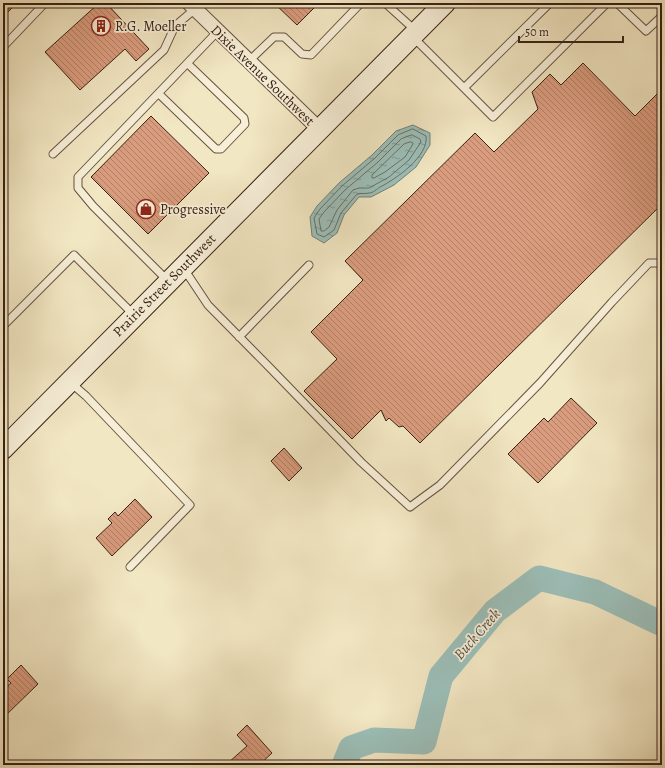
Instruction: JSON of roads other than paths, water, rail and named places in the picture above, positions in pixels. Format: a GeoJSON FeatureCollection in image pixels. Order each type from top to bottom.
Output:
{"type":"FeatureCollection","features":[{"type":"Feature","properties":{"kind":"street","name":"Prairie Street Southwest"},"geometry":{"type":"LineString","coordinates":[[3,449],[445,3]]}},
{"type":"Feature","properties":{"kind":"street","name":"Dixie Avenue Southwest"},"geometry":{"type":"LineString","coordinates":[[195,5],[218,31],[320,130]]}},
{"type":"Feature","properties":{"kind":"lane"},"geometry":{"type":"LineString","coordinates":[[3,47],[45,3]]}},
{"type":"Feature","properties":{"kind":"lane"},"geometry":{"type":"LineString","coordinates":[[249,61],[274,37],[284,37],[302,54],[311,55],[361,3]]}},
{"type":"Feature","properties":{"kind":"lane"},"geometry":{"type":"LineString","coordinates":[[385,3],[492,117],[607,3]]}},
{"type":"Feature","properties":{"kind":"lane"},"geometry":{"type":"LineString","coordinates":[[464,88],[550,3]]}},
{"type":"Feature","properties":{"kind":"lane"},"geometry":{"type":"LineString","coordinates":[[617,3],[646,31],[662,16]]}},
{"type":"Feature","properties":{"kind":"lane"},"geometry":{"type":"LineString","coordinates":[[53,154],[164,50],[174,26],[195,5]]}},
{"type":"Feature","properties":{"kind":"lane"},"geometry":{"type":"LineString","coordinates":[[168,281],[93,206],[78,188],[78,177],[218,31]]}},
{"type":"Feature","properties":{"kind":"lane"},"geometry":{"type":"LineString","coordinates":[[158,94],[216,149],[221,149],[245,124],[244,118],[188,64]]}},
{"type":"Feature","properties":{"kind":"lane"},"geometry":{"type":"LineString","coordinates":[[3,326],[74,255],[135,315]]}},
{"type":"Feature","properties":{"kind":"lane"},"geometry":{"type":"LineString","coordinates":[[182,267],[208,305],[361,462],[410,507],[440,485],[540,383],[649,263],[662,263]]}},
{"type":"Feature","properties":{"kind":"lane"},"geometry":{"type":"LineString","coordinates":[[239,337],[309,265]]}},
{"type":"Feature","properties":{"kind":"lane"},"geometry":{"type":"LineString","coordinates":[[70,381],[190,505],[130,567]]}},
{"type":"Feature","properties":{"kind":"water"},"geometry":{"type":"Polygon","coordinates":[[[413,125],[430,133],[430,145],[416,167],[394,185],[371,197],[359,197],[344,215],[337,233],[324,243],[312,236],[310,217],[317,206],[339,183],[372,155],[396,131],[413,125]]]}},
{"type":"Feature","properties":{"kind":"waterway","name":"Buck Creek"},"geometry":{"type":"LineString","coordinates":[[344,765],[351,748],[374,740],[424,742],[441,676],[495,611],[539,578],[595,592],[662,624]]}},
{"type":"Feature","properties":{"kind":"place","name":"R.G. Moeller"},"geometry":{"type":"Point","coordinates":[101,26]}},
{"type":"Feature","properties":{"kind":"place","name":"Progressive"},"geometry":{"type":"Point","coordinates":[146,209]}}]}
